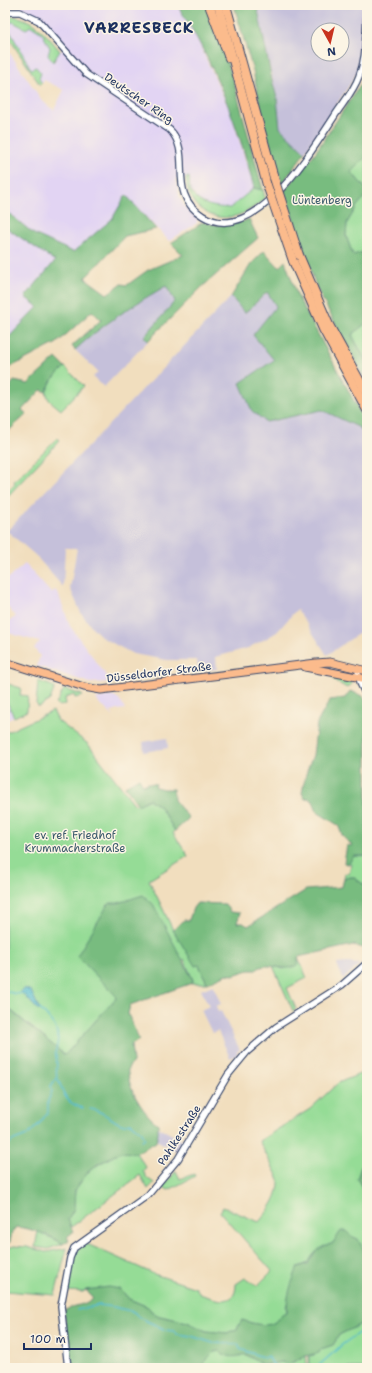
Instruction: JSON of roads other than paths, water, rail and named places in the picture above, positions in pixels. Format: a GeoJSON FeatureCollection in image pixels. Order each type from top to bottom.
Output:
{"type":"FeatureCollection","features":[{"type":"Feature","properties":{"kind":"highway"},"geometry":{"type":"LineString","coordinates":[[209,5],[240,83]]}},
{"type":"Feature","properties":{"kind":"highway"},"geometry":{"type":"LineString","coordinates":[[218,5],[268,185],[323,329],[367,410]]}},
{"type":"Feature","properties":{"kind":"highway"},"geometry":{"type":"LineString","coordinates":[[226,5],[296,258],[329,325],[367,394]]}},
{"type":"Feature","properties":{"kind":"main road","name":"Düsseldorfer Straße"},"geometry":{"type":"LineString","coordinates":[[5,662],[84,687],[100,690],[330,662],[367,671]]}},
{"type":"Feature","properties":{"kind":"main road","name":"Düsseldorfer Straße"},"geometry":{"type":"LineString","coordinates":[[294,666],[367,679]]}},
{"type":"Feature","properties":{"kind":"street","name":"Deutscher Ring"},"geometry":{"type":"LineString","coordinates":[[5,12],[20,12],[39,21],[86,74],[170,130],[175,135],[179,146],[181,183],[188,201],[204,217],[225,222],[244,217],[264,205],[290,180],[316,144],[359,78],[364,59],[367,17]]}},
{"type":"Feature","properties":{"kind":"street"},"geometry":{"type":"LineString","coordinates":[[358,668],[358,677],[367,697]]}},
{"type":"Feature","properties":{"kind":"street","name":"Pahlkestraße"},"geometry":{"type":"LineString","coordinates":[[68,1368],[61,1306],[71,1255],[74,1248],[148,1195],[178,1159],[228,1076],[247,1052],[276,1026],[342,985],[367,963]]}},
{"type":"Feature","properties":{"kind":"water"},"geometry":{"type":"Polygon","coordinates":[[[24,988],[31,991],[40,1010],[38,1010],[21,992],[24,988]]]}},
{"type":"Feature","properties":{"kind":"waterway"},"geometry":{"type":"LineString","coordinates":[[5,991],[16,994],[23,993]]}},
{"type":"Feature","properties":{"kind":"waterway"},"geometry":{"type":"LineString","coordinates":[[40,1009],[56,1028],[58,1039],[55,1053],[57,1060],[57,1077],[63,1093],[68,1100],[76,1106],[83,1108]]}},
{"type":"Feature","properties":{"kind":"waterway"},"geometry":{"type":"LineString","coordinates":[[29,1134],[48,1112],[48,1101],[52,1091],[51,1086],[57,1077]]}},
{"type":"Feature","properties":{"kind":"waterway"},"geometry":{"type":"LineString","coordinates":[[90,1109],[98,1111],[121,1124],[131,1123],[142,1132],[145,1138],[142,1140]]}},
{"type":"Feature","properties":{"kind":"waterway"},"geometry":{"type":"LineString","coordinates":[[5,1147],[14,1140],[27,1135]]}},
{"type":"Feature","properties":{"kind":"waterway"},"geometry":{"type":"LineString","coordinates":[[77,1310],[99,1305],[134,1312],[140,1318],[166,1330],[174,1331],[177,1334],[191,1336],[213,1343],[238,1344],[240,1349],[265,1358],[268,1356],[275,1368]]}},
{"type":"Feature","properties":{"kind":"waterway"},"geometry":{"type":"LineString","coordinates":[[316,1368],[343,1344],[367,1327]]}},
{"type":"Feature","properties":{"kind":"district","name":"VARRESBECK"},"geometry":{"type":"Point","coordinates":[139,28]}},
{"type":"Feature","properties":{"kind":"park label","name":"Lüntenberg"},"geometry":{"type":"Point","coordinates":[322,200]}},
{"type":"Feature","properties":{"kind":"park label","name":"ev. ref. Friedhof Krummacherstraße"},"geometry":{"type":"Point","coordinates":[75,841]}}]}
